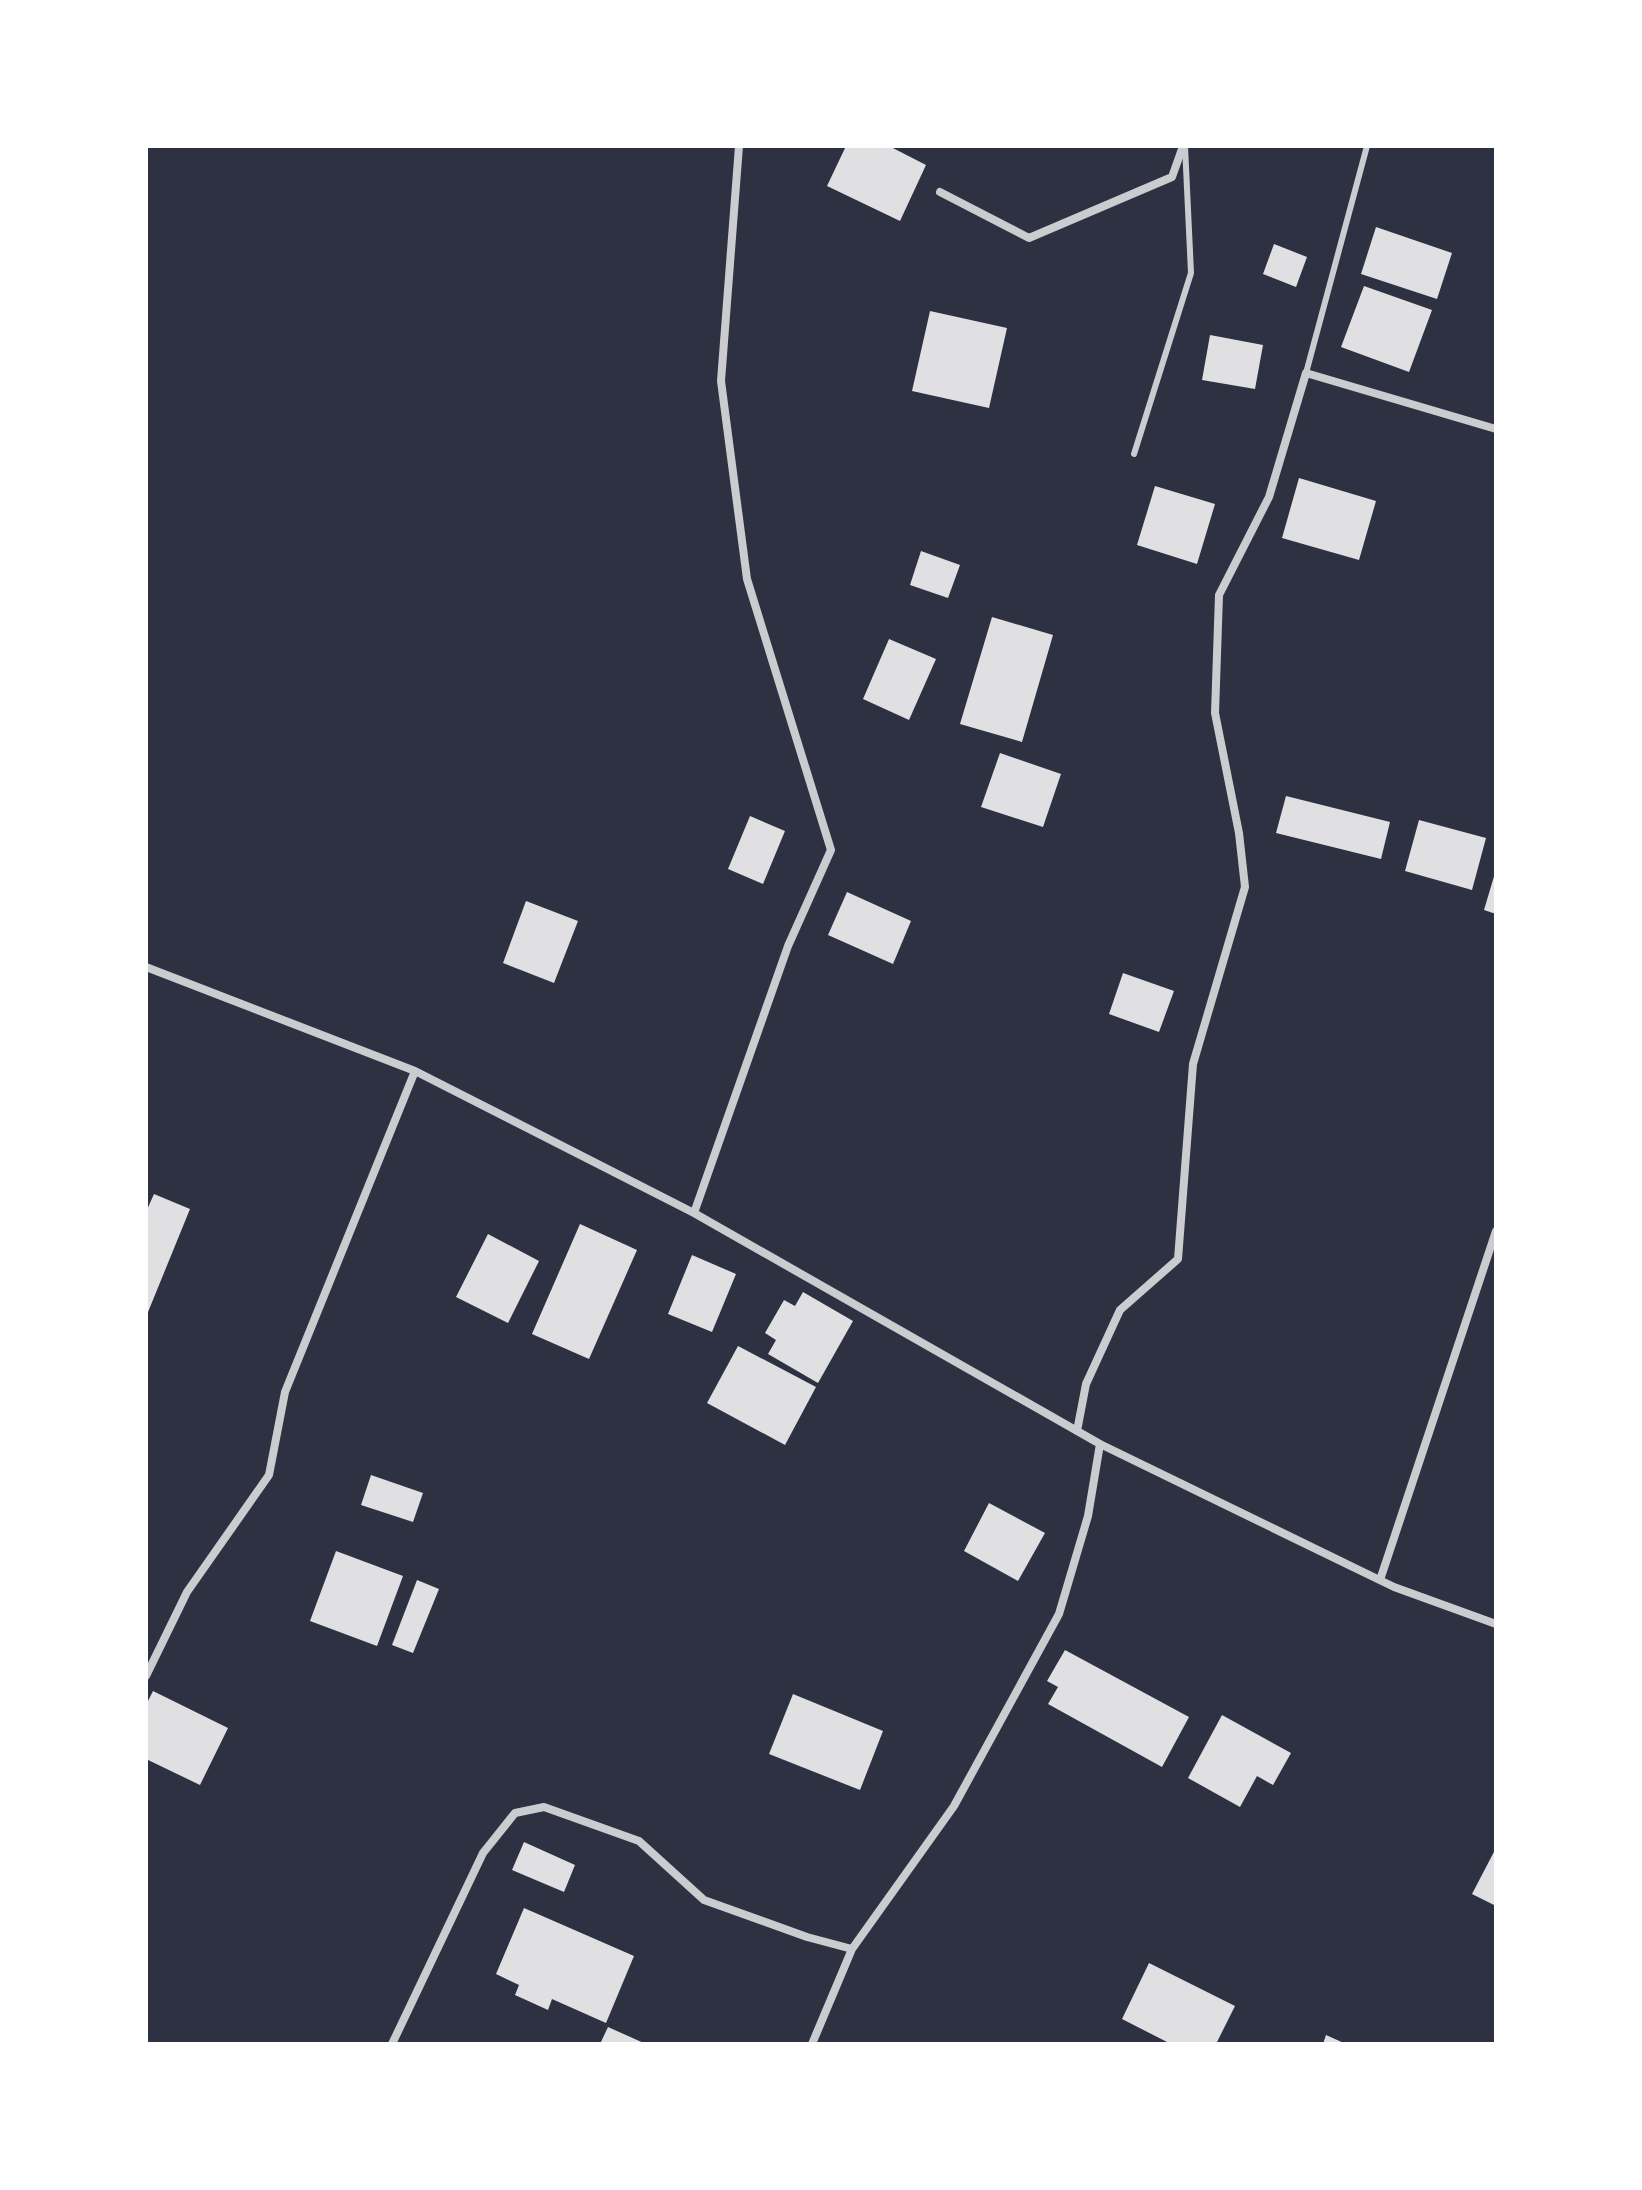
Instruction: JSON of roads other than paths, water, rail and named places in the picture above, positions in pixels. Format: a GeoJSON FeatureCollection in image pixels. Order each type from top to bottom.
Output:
{"type":"FeatureCollection","features":[{"type":"Feature","properties":{"kind":"street"},"geometry":{"type":"LineString","coordinates":[[940,192],[1029,238],[1172,177],[1184,146]]}},
{"type":"Feature","properties":{"kind":"street"},"geometry":{"type":"LineString","coordinates":[[694,1213],[788,946],[831,850],[747,579],[721,381],[737,147]]}},
{"type":"Feature","properties":{"kind":"street"},"geometry":{"type":"LineString","coordinates":[[1077,1431],[1086,1384],[1120,1310],[1178,1259],[1193,1064],[1245,887],[1239,833],[1215,713],[1219,595],[1269,497],[1306,373],[1496,429]]}},
{"type":"Feature","properties":{"kind":"street"},"geometry":{"type":"LineString","coordinates":[[146,967],[415,1071],[694,1213],[1100,1444],[1380,1580],[1496,1624]]}},
{"type":"Feature","properties":{"kind":"street"},"geometry":{"type":"LineString","coordinates":[[146,1676],[187,1592],[269,1475],[285,1392],[415,1071]]}},
{"type":"Feature","properties":{"kind":"street"},"geometry":{"type":"LineString","coordinates":[[1380,1580],[1496,1231]]}},
{"type":"Feature","properties":{"kind":"street"},"geometry":{"type":"LineString","coordinates":[[812,2044],[852,1949],[954,1806],[1059,1614],[1088,1516],[1100,1444]]}},
{"type":"Feature","properties":{"kind":"street"},"geometry":{"type":"LineString","coordinates":[[392,2044],[483,1853],[515,1813],[544,1807],[639,1841],[704,1900],[807,1937],[852,1949]]}},
{"type":"Feature","properties":{"kind":"lane"},"geometry":{"type":"LineString","coordinates":[[1134,454],[1191,273],[1184,146]]}},
{"type":"Feature","properties":{"kind":"lane"},"geometry":{"type":"LineString","coordinates":[[1306,373],[1367,146]]}}]}
